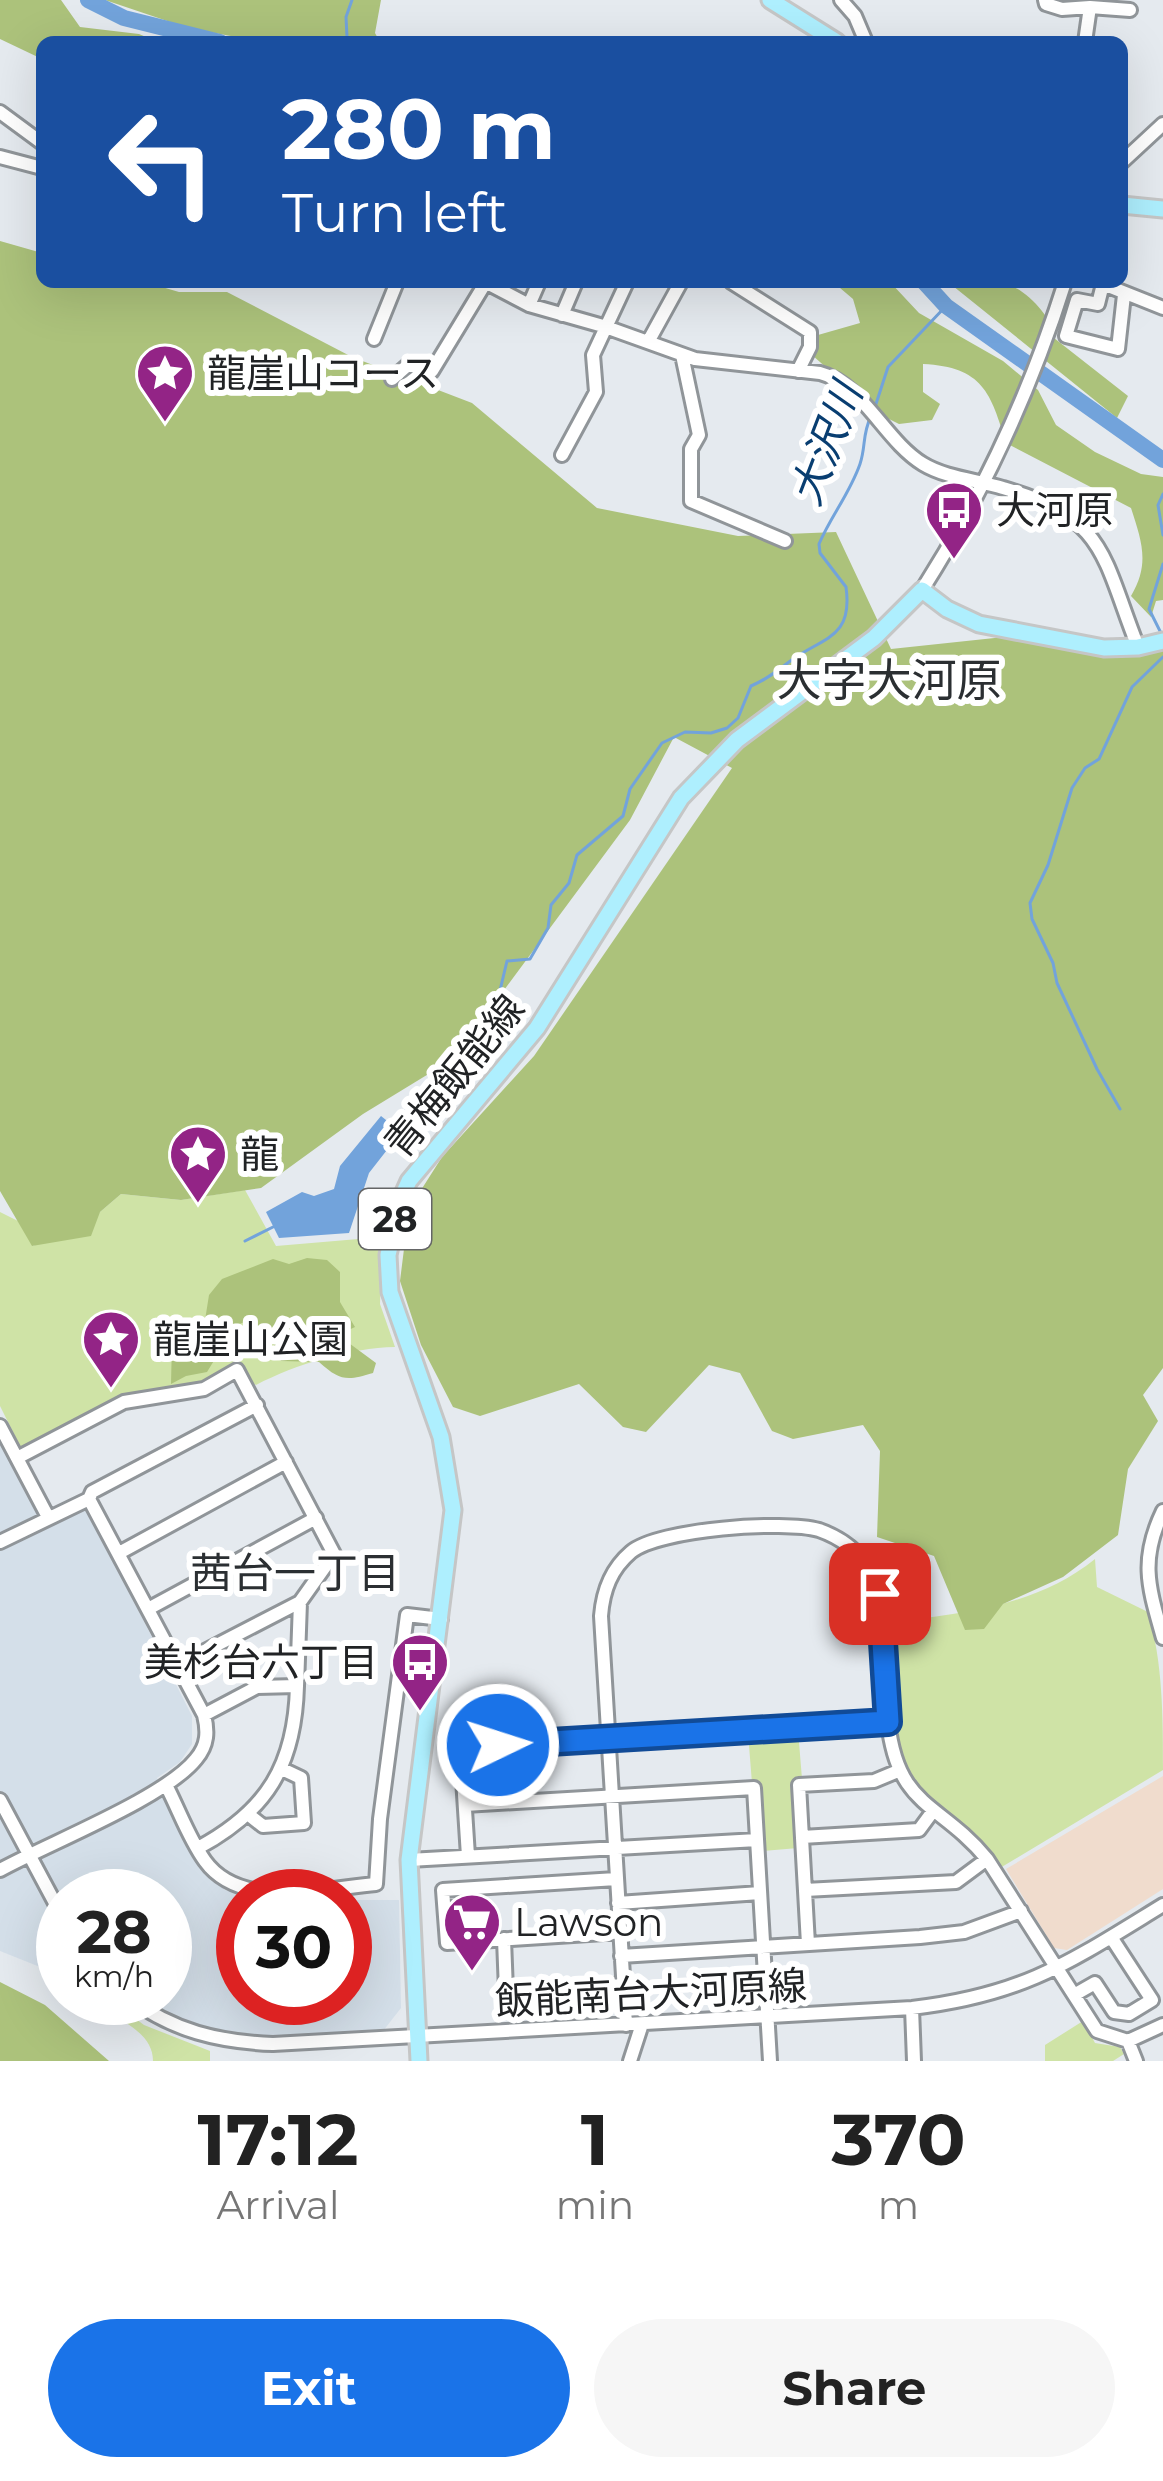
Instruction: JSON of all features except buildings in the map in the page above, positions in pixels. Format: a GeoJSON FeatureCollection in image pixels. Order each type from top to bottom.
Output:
{"type":"FeatureCollection","features":[{"type":"Feature","properties":{"kind":"main road"},"geometry":{"type":"LineString","coordinates":[[770,0],[808,34]]}},
{"type":"Feature","properties":{"kind":"main road"},"geometry":{"type":"LineString","coordinates":[[1128,206],[1163,209]]}},
{"type":"Feature","properties":{"kind":"main road"},"geometry":{"type":"LineString","coordinates":[[922,590],[947,610],[979,624],[1104,649],[1151,644]]}},
{"type":"Feature","properties":{"kind":"main road","name":"青梅飯能線"},"geometry":{"type":"LineString","coordinates":[[419,2061],[409,1860],[451,1543],[452,1488],[441,1437],[390,1292],[388,1255],[400,1201],[410,1181],[545,1016],[681,798],[737,740],[874,638],[922,590]]}},
{"type":"Feature","properties":{"kind":"street"},"geometry":{"type":"LineString","coordinates":[[841,0],[863,36]]}},
{"type":"Feature","properties":{"kind":"street"},"geometry":{"type":"LineString","coordinates":[[1045,0],[1062,9],[1130,10]]}},
{"type":"Feature","properties":{"kind":"street"},"geometry":{"type":"LineString","coordinates":[[1086,36],[1090,7]]}},
{"type":"Feature","properties":{"kind":"street"},"geometry":{"type":"LineString","coordinates":[[0,112],[36,139]]}},
{"type":"Feature","properties":{"kind":"street"},"geometry":{"type":"LineString","coordinates":[[1128,156],[1163,124]]}},
{"type":"Feature","properties":{"kind":"street"},"geometry":{"type":"LineString","coordinates":[[0,157],[36,166]]}},
{"type":"Feature","properties":{"kind":"street"},"geometry":{"type":"LineString","coordinates":[[374,339],[395,288]]}},
{"type":"Feature","properties":{"kind":"street"},"geometry":{"type":"LineString","coordinates":[[392,379],[408,365],[432,371],[482,288]]}},
{"type":"Feature","properties":{"kind":"street"},"geometry":{"type":"LineString","coordinates":[[497,288],[529,305],[682,355],[728,366],[837,379],[924,465],[1042,501],[1075,518],[1089,530],[1151,644]]}},
{"type":"Feature","properties":{"kind":"street"},"geometry":{"type":"LineString","coordinates":[[529,305],[536,288]]}},
{"type":"Feature","properties":{"kind":"street"},"geometry":{"type":"LineString","coordinates":[[562,315],[573,288]]}},
{"type":"Feature","properties":{"kind":"street"},"geometry":{"type":"LineString","coordinates":[[562,454],[596,392],[593,355],[624,288]]}},
{"type":"Feature","properties":{"kind":"street"},"geometry":{"type":"LineString","coordinates":[[648,342],[678,288]]}},
{"type":"Feature","properties":{"kind":"street"},"geometry":{"type":"LineString","coordinates":[[740,288],[810,332],[810,347],[798,371]]}},
{"type":"Feature","properties":{"kind":"street"},"geometry":{"type":"LineString","coordinates":[[922,590],[1008,432],[1064,288]]}},
{"type":"Feature","properties":{"kind":"street"},"geometry":{"type":"LineString","coordinates":[[1102,288],[1098,304],[1078,300],[1066,336],[1118,349],[1124,295]]}},
{"type":"Feature","properties":{"kind":"street"},"geometry":{"type":"LineString","coordinates":[[1119,288],[1124,295],[1163,308]]}},
{"type":"Feature","properties":{"kind":"street"},"geometry":{"type":"LineString","coordinates":[[682,355],[699,435],[691,449],[691,501],[785,541]]}},
{"type":"Feature","properties":{"kind":"street"},"geometry":{"type":"LineString","coordinates":[[17,1458],[124,1402],[204,1389],[237,1370],[334,1554],[300,1602],[178,1665]]}},
{"type":"Feature","properties":{"kind":"street"},"geometry":{"type":"LineString","coordinates":[[0,1542],[257,1405]]}},
{"type":"Feature","properties":{"kind":"street"},"geometry":{"type":"LineString","coordinates":[[0,1426],[48,1517]]}},
{"type":"Feature","properties":{"kind":"street"},"geometry":{"type":"LineString","coordinates":[[119,1553],[286,1462]]}},
{"type":"Feature","properties":{"kind":"street"},"geometry":{"type":"LineString","coordinates":[[0,1870],[166,1785],[206,1744],[204,1714],[89,1498]]}},
{"type":"Feature","properties":{"kind":"street"},"geometry":{"type":"LineString","coordinates":[[1163,1511],[1149,1541],[1147,1564],[1163,1638]]}},
{"type":"Feature","properties":{"kind":"street"},"geometry":{"type":"LineString","coordinates":[[148,1609],[316,1518]]}},
{"type":"Feature","properties":{"kind":"street"},"geometry":{"type":"LineString","coordinates":[[626,2025],[601,1616],[607,1582],[631,1552],[652,1539],[789,1526],[833,1535],[855,1550],[871,1571],[880,1594],[888,1722],[898,1771],[915,1796],[967,1834],[988,1859],[1101,2035],[1127,2041],[1163,2025]]}},
{"type":"Feature","properties":{"kind":"street"},"geometry":{"type":"LineString","coordinates":[[198,1848],[249,1815],[282,1769],[296,1720],[300,1602]]}},
{"type":"Feature","properties":{"kind":"street"},"geometry":{"type":"LineString","coordinates":[[166,1785],[216,1874],[254,1891],[376,1884],[407,1615],[442,1619]]}},
{"type":"Feature","properties":{"kind":"street"},"geometry":{"type":"LineString","coordinates":[[204,1714],[257,1687],[297,1686]]}},
{"type":"Feature","properties":{"kind":"street"},"geometry":{"type":"LineString","coordinates":[[887,1697],[904,1696]]}},
{"type":"Feature","properties":{"kind":"street"},"geometry":{"type":"LineString","coordinates":[[468,1856],[461,1748],[888,1722]]}},
{"type":"Feature","properties":{"kind":"street"},"geometry":{"type":"LineString","coordinates":[[249,1815],[263,1826],[304,1822],[301,1778],[282,1769]]}},
{"type":"Feature","properties":{"kind":"street"},"geometry":{"type":"LineString","coordinates":[[808,1945],[799,1785],[874,1781],[898,1771]]}},
{"type":"Feature","properties":{"kind":"street"},"geometry":{"type":"LineString","coordinates":[[465,1805],[754,1788],[770,2061]]}},
{"type":"Feature","properties":{"kind":"street"},"geometry":{"type":"LineString","coordinates":[[0,1800],[36,1869]]}},
{"type":"Feature","properties":{"kind":"street"},"geometry":{"type":"LineString","coordinates":[[802,1838],[919,1830],[933,1811]]}},
{"type":"Feature","properties":{"kind":"street"},"geometry":{"type":"LineString","coordinates":[[409,1860],[757,1840]]}},
{"type":"Feature","properties":{"kind":"street"},"geometry":{"type":"LineString","coordinates":[[805,1890],[956,1882],[988,1859]]}},
{"type":"Feature","properties":{"kind":"street"},"geometry":{"type":"LineString","coordinates":[[616,1879],[443,1890],[447,1943],[620,1931]]}},
{"type":"Feature","properties":{"kind":"street"},"geometry":{"type":"LineString","coordinates":[[618,1903],[760,1893]]}},
{"type":"Feature","properties":{"kind":"street","name":"飯能南台大河原線"},"geometry":{"type":"LineString","coordinates":[[176,2025],[228,2042],[274,2044],[912,2008],[977,1999],[1058,1970],[1163,1905]]}},
{"type":"Feature","properties":{"kind":"street"},"geometry":{"type":"LineString","coordinates":[[621,1955],[964,1932],[1021,1911]]}},
{"type":"Feature","properties":{"kind":"street"},"geometry":{"type":"LineString","coordinates":[[1074,1995],[1095,1983],[1114,2012],[1129,2014],[1152,2000],[1111,1937]]}},
{"type":"Feature","properties":{"kind":"street"},"geometry":{"type":"LineString","coordinates":[[504,1939],[506,1991],[623,1985]]}},
{"type":"Feature","properties":{"kind":"street"},"geometry":{"type":"LineString","coordinates":[[912,2008],[914,2061]]}},
{"type":"Feature","properties":{"kind":"street"},"geometry":{"type":"LineString","coordinates":[[629,2061],[642,2024]]}},
{"type":"Feature","properties":{"kind":"street"},"geometry":{"type":"LineString","coordinates":[[1127,2041],[1136,2061]]}},
{"type":"Feature","properties":{"kind":"shaded area"},"geometry":{"type":"Polygon","coordinates":[[[0,1440],[45,1529],[87,1509],[192,1716],[192,1744],[180,1762],[157,1778],[200,1866],[216,1881],[216,2025],[372,2025],[372,1900],[399,1900],[401,2008],[383,2031],[278,2039],[226,2035],[192,2025],[192,1869],[36,1869],[36,1965],[0,1951],[0,1440]]]}},
{"type":"Feature","properties":{"kind":"shaded area"},"geometry":{"type":"Polygon","coordinates":[[[1163,1776],[1163,1889],[1067,1950],[1054,1948],[1006,1869],[1163,1776]]]}},
{"type":"Feature","properties":{"kind":"green space"},"geometry":{"type":"Polygon","coordinates":[[[0,0],[61,0],[80,27],[144,36],[36,36],[36,56],[0,39],[0,0]]]}},
{"type":"Feature","properties":{"kind":"green space"},"geometry":{"type":"Polygon","coordinates":[[[105,0],[381,0],[377,36],[230,36],[188,28],[105,0]]]}},
{"type":"Feature","properties":{"kind":"green space"},"geometry":{"type":"Polygon","coordinates":[[[0,241],[36,251],[36,288],[227,292],[352,357],[472,403],[597,508],[738,536],[836,532],[891,649],[1023,635],[1107,655],[1163,650],[1163,1368],[1143,1395],[1158,1421],[1128,1469],[1118,1535],[1063,1577],[1003,1604],[984,1629],[965,1630],[934,1556],[877,1537],[880,1451],[863,1425],[793,1439],[772,1431],[740,1373],[709,1365],[646,1432],[623,1427],[579,1384],[480,1416],[453,1407],[421,1345],[400,1281],[409,1209],[442,1157],[534,1056],[732,768],[674,737],[630,820],[453,1059],[363,1114],[261,1188],[181,1200],[121,1194],[100,1212],[91,1236],[32,1246],[0,1191],[0,241]]]}},
{"type":"Feature","properties":{"kind":"green space"},"geometry":{"type":"Polygon","coordinates":[[[840,288],[896,288],[919,313],[1003,361],[1038,390],[1056,425],[1095,452],[1141,474],[1163,477],[1163,600],[1156,601],[1151,617],[1131,596],[1141,574],[1142,553],[1131,508],[1006,443],[989,397],[972,377],[923,364],[923,392],[940,404],[932,420],[899,424],[879,414],[812,355],[818,335],[860,323],[853,299],[840,288]]]}},
{"type":"Feature","properties":{"kind":"green space"},"geometry":{"type":"Polygon","coordinates":[[[955,288],[1014,288],[1027,295],[1048,320],[1054,338],[1128,396],[1117,418],[955,288]]]}},
{"type":"Feature","properties":{"kind":"green space"},"geometry":{"type":"Polygon","coordinates":[[[245,1190],[276,1246],[382,1237],[380,1304],[395,1347],[324,1358],[256,1385],[239,1366],[200,1385],[122,1398],[21,1448],[0,1406],[0,1212],[18,1221],[33,1246],[100,1212],[121,1194],[181,1200],[245,1190]]]}},
{"type":"Feature","properties":{"kind":"green space"},"geometry":{"type":"Polygon","coordinates":[[[307,1258],[327,1260],[340,1272],[340,1302],[355,1327],[338,1335],[376,1363],[373,1373],[344,1378],[319,1362],[281,1361],[269,1335],[248,1321],[236,1325],[207,1372],[171,1384],[172,1342],[202,1339],[209,1295],[222,1279],[273,1259],[289,1264],[307,1258]]]}},
{"type":"Feature","properties":{"kind":"green space"},"geometry":{"type":"Polygon","coordinates":[[[1095,1559],[1097,1587],[1148,1612],[1159,1670],[1163,1770],[1000,1868],[916,1790],[906,1775],[894,1734],[886,1623],[996,1606],[1048,1588],[1095,1559]]]}},
{"type":"Feature","properties":{"kind":"green space"},"geometry":{"type":"Polygon","coordinates":[[[798,1730],[802,1779],[793,1781],[798,1848],[763,1851],[748,1733],[798,1730]]]}},
{"type":"Feature","properties":{"kind":"green space"},"geometry":{"type":"Polygon","coordinates":[[[0,1982],[36,2000],[36,2025],[68,2025],[109,2061],[0,2061],[0,1982]]]}},
{"type":"Feature","properties":{"kind":"green space"},"geometry":{"type":"Polygon","coordinates":[[[1083,2021],[1095,2043],[1120,2047],[1124,2054],[1113,2061],[1045,2061],[1045,2045],[1083,2021]]]}},
{"type":"Feature","properties":{"kind":"green space"},"geometry":{"type":"Polygon","coordinates":[[[128,2025],[144,2025],[210,2051],[210,2061],[153,2061],[138,2032],[128,2025]]]}},
{"type":"Feature","properties":{"kind":"water"},"geometry":{"type":"Polygon","coordinates":[[[381,1116],[401,1132],[369,1173],[349,1233],[279,1238],[266,1212],[302,1192],[314,1196],[334,1189],[340,1166],[381,1116]]]}},
{"type":"Feature","properties":{"kind":"waterway"},"geometry":{"type":"LineString","coordinates":[[88,0],[124,18],[196,36]]}},
{"type":"Feature","properties":{"kind":"waterway"},"geometry":{"type":"LineString","coordinates":[[347,36],[352,0]]}},
{"type":"Feature","properties":{"kind":"waterway"},"geometry":{"type":"LineString","coordinates":[[930,288],[946,306],[1163,460]]}},
{"type":"Feature","properties":{"kind":"waterway","name":"大沢川"},"geometry":{"type":"LineString","coordinates":[[875,407],[888,367],[946,306]]}},
{"type":"Feature","properties":{"kind":"waterway","name":"大沢川"},"geometry":{"type":"LineString","coordinates":[[392,1124],[492,1024],[507,961],[530,959],[548,928],[551,905],[569,883],[577,855],[623,816],[630,789],[662,743],[685,732],[727,728],[738,718],[751,686],[841,626],[846,587],[820,553],[819,544],[856,475],[871,416]]}},
{"type":"Feature","properties":{"kind":"waterway"},"geometry":{"type":"LineString","coordinates":[[1163,494],[1158,505],[1163,535]]}},
{"type":"Feature","properties":{"kind":"waterway"},"geometry":{"type":"LineString","coordinates":[[1162,635],[1149,609],[1163,564]]}},
{"type":"Feature","properties":{"kind":"waterway"},"geometry":{"type":"LineString","coordinates":[[1120,1109],[1057,983],[1030,903],[1048,865],[1072,788],[1085,768],[1099,759],[1132,687],[1163,657]]}},
{"type":"Feature","properties":{"kind":"waterway"},"geometry":{"type":"LineString","coordinates":[[245,1241],[273,1227]]}},
{"type":"Feature","properties":{"kind":"place","name":"龍崖山コース"},"geometry":{"type":"Point","coordinates":[165,424]}},
{"type":"Feature","properties":{"kind":"place","name":"大河原"},"geometry":{"type":"Point","coordinates":[954,561]}},
{"type":"Feature","properties":{"kind":"place","name":"龍"},"geometry":{"type":"Point","coordinates":[198,1205]}},
{"type":"Feature","properties":{"kind":"place","name":"龍崖山公園"},"geometry":{"type":"Point","coordinates":[111,1390]}},
{"type":"Feature","properties":{"kind":"place","name":"美杉台六丁目"},"geometry":{"type":"Point","coordinates":[420,1713]}},
{"type":"Feature","properties":{"kind":"place","name":"Lawson"},"geometry":{"type":"Point","coordinates":[472,1973]}},
{"type":"Feature","properties":{"kind":"district","name":"大字大河原"},"geometry":{"type":"Point","coordinates":[889,680]}},
{"type":"Feature","properties":{"kind":"district","name":"茜台一丁目"},"geometry":{"type":"Point","coordinates":[295,1573]}},
{"type":"Feature","properties":{"kind":"route"},"geometry":{"type":"LineString","coordinates":[[498,1745],[888,1722],[880,1594]]}}]}
